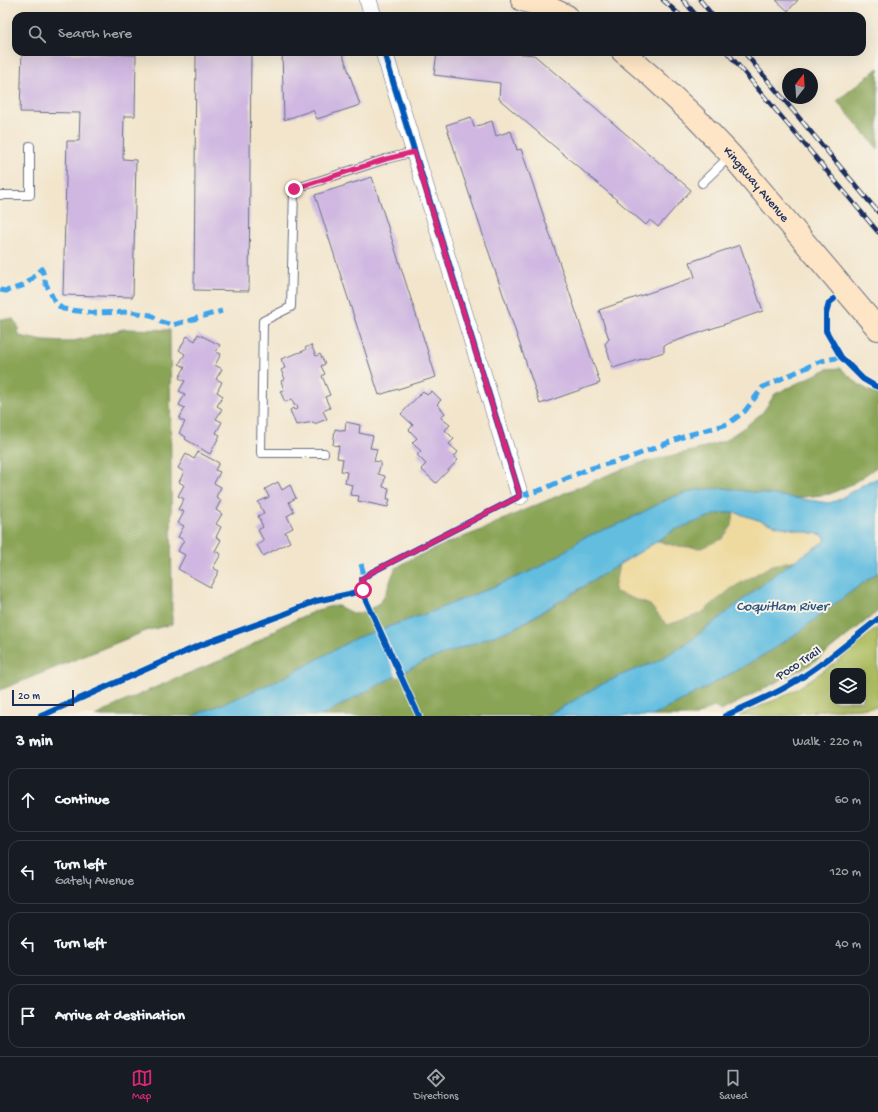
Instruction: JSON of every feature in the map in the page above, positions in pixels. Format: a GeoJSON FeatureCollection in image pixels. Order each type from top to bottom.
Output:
{"type":"FeatureCollection","features":[{"type":"Feature","properties":{"kind":"main road"},"geometry":{"type":"LineString","coordinates":[[522,0],[544,3],[560,12]]}},
{"type":"Feature","properties":{"kind":"main road","name":"Kingsway Avenue"},"geometry":{"type":"LineString","coordinates":[[628,56],[694,116],[731,155],[878,328]]}},
{"type":"Feature","properties":{"kind":"street"},"geometry":{"type":"LineString","coordinates":[[368,0],[372,12]]}},
{"type":"Feature","properties":{"kind":"street"},"geometry":{"type":"LineString","coordinates":[[385,56],[520,496]]}},
{"type":"Feature","properties":{"kind":"lane"},"geometry":{"type":"LineString","coordinates":[[0,195],[30,195],[30,146]]}},
{"type":"Feature","properties":{"kind":"lane"},"geometry":{"type":"LineString","coordinates":[[324,453],[261,453],[263,322],[291,307],[294,189],[386,159],[414,152]]}},
{"type":"Feature","properties":{"kind":"lane"},"geometry":{"type":"LineString","coordinates":[[702,183],[731,155]]}},
{"type":"Feature","properties":{"kind":"green space"},"geometry":{"type":"Polygon","coordinates":[[[878,68],[878,149],[837,101],[878,68]]]}},
{"type":"Feature","properties":{"kind":"green space"},"geometry":{"type":"Polygon","coordinates":[[[0,319],[13,319],[18,326],[19,336],[44,341],[69,342],[124,329],[170,330],[172,624],[146,631],[0,690],[0,319]]]}},
{"type":"Feature","properties":{"kind":"green space"},"geometry":{"type":"Polygon","coordinates":[[[840,368],[862,387],[878,393],[878,466],[852,484],[830,494],[795,498],[724,488],[696,490],[670,498],[624,522],[583,538],[561,554],[534,570],[431,612],[356,638],[287,676],[193,716],[95,716],[172,680],[229,657],[257,642],[280,627],[317,610],[338,606],[352,613],[360,613],[376,606],[382,600],[396,568],[411,559],[615,472],[641,463],[693,451],[724,441],[763,412],[775,394],[827,369],[840,368]]]}},
{"type":"Feature","properties":{"kind":"green space"},"geometry":{"type":"Polygon","coordinates":[[[734,512],[732,526],[722,539],[702,548],[675,546],[658,541],[674,530],[697,521],[717,514],[734,512]]]}},
{"type":"Feature","properties":{"kind":"green space"},"geometry":{"type":"Polygon","coordinates":[[[796,560],[786,566],[689,642],[656,662],[631,671],[544,716],[321,716],[423,662],[515,628],[567,598],[619,564],[615,591],[650,605],[667,625],[700,614],[732,588],[772,565],[796,560]]]}},
{"type":"Feature","properties":{"kind":"green space"},"geometry":{"type":"Polygon","coordinates":[[[878,572],[878,611],[811,664],[721,711],[714,707],[696,716],[653,716],[760,657],[799,632],[878,572]]]}},
{"type":"Feature","properties":{"kind":"green space"},"geometry":{"type":"Polygon","coordinates":[[[878,627],[878,707],[824,710],[787,716],[739,716],[795,690],[835,663],[878,627]]]}},
{"type":"Feature","properties":{"kind":"sand"},"geometry":{"type":"Polygon","coordinates":[[[734,512],[777,526],[823,535],[826,540],[796,560],[772,565],[732,588],[700,614],[667,625],[650,605],[614,591],[619,564],[658,541],[675,546],[701,548],[722,539],[732,526],[734,512]]]}},
{"type":"Feature","properties":{"kind":"water","name":"Coquitlam River"},"geometry":{"type":"Polygon","coordinates":[[[878,478],[878,572],[799,632],[760,657],[653,716],[544,716],[561,708],[600,685],[656,662],[689,642],[786,566],[821,544],[826,540],[823,535],[777,526],[734,512],[717,514],[674,530],[515,628],[423,662],[321,716],[193,716],[287,676],[356,638],[431,612],[534,570],[561,554],[583,538],[624,522],[670,498],[696,490],[724,488],[829,503],[838,500],[866,483],[878,478]]]}},
{"type":"Feature","properties":{"kind":"pier"},"geometry":{"type":"Polygon","coordinates":[[[381,627],[403,674],[397,677],[375,629],[381,627]]]}},
{"type":"Feature","properties":{"kind":"building"},"geometry":{"type":"Polygon","coordinates":[[[776,0],[798,0],[788,11],[776,0]]]}},
{"type":"Feature","properties":{"kind":"building"},"geometry":{"type":"Polygon","coordinates":[[[22,56],[136,56],[135,116],[124,116],[123,159],[136,160],[133,297],[63,295],[67,141],[79,141],[80,113],[20,112],[22,56]]]}},
{"type":"Feature","properties":{"kind":"building"},"geometry":{"type":"Polygon","coordinates":[[[196,56],[251,56],[249,291],[194,290],[196,56]]]}},
{"type":"Feature","properties":{"kind":"building"},"geometry":{"type":"Polygon","coordinates":[[[282,56],[343,56],[360,105],[317,119],[313,110],[284,120],[282,56]]]}},
{"type":"Feature","properties":{"kind":"building"},"geometry":{"type":"Polygon","coordinates":[[[436,56],[535,56],[691,190],[658,227],[650,220],[646,225],[499,99],[500,83],[434,75],[436,56]]]}},
{"type":"Feature","properties":{"kind":"building"},"geometry":{"type":"Polygon","coordinates":[[[471,117],[474,127],[492,121],[496,136],[511,131],[517,150],[521,149],[600,383],[540,404],[446,125],[471,117]]]}},
{"type":"Feature","properties":{"kind":"building"},"geometry":{"type":"Polygon","coordinates":[[[372,177],[436,377],[379,395],[315,195],[372,177]]]}},
{"type":"Feature","properties":{"kind":"building"},"geometry":{"type":"Polygon","coordinates":[[[740,245],[763,311],[664,345],[664,352],[613,368],[605,344],[609,339],[599,310],[695,277],[690,262],[740,245]]]}},
{"type":"Feature","properties":{"kind":"building"},"geometry":{"type":"Polygon","coordinates":[[[198,334],[220,345],[216,352],[221,354],[215,365],[222,369],[216,379],[222,382],[217,392],[223,396],[217,406],[222,409],[216,419],[222,422],[216,433],[220,435],[210,454],[185,439],[186,437],[179,433],[185,422],[179,419],[185,408],[179,405],[185,394],[179,391],[185,381],[179,378],[185,367],[179,364],[185,354],[179,350],[187,336],[195,341],[198,334]]]}},
{"type":"Feature","properties":{"kind":"building"},"geometry":{"type":"Polygon","coordinates":[[[311,345],[316,356],[320,354],[325,364],[321,366],[325,374],[322,376],[330,395],[325,397],[330,408],[323,411],[327,419],[314,424],[314,422],[296,425],[290,410],[293,408],[294,410],[298,409],[297,405],[294,405],[292,399],[285,402],[280,391],[284,390],[281,381],[285,379],[281,370],[285,368],[281,359],[306,350],[305,348],[311,345]]]}},
{"type":"Feature","properties":{"kind":"building"},"geometry":{"type":"Polygon","coordinates":[[[423,391],[427,395],[432,391],[441,400],[437,404],[445,413],[441,418],[450,425],[445,430],[454,439],[449,444],[458,452],[454,457],[458,460],[436,483],[421,469],[426,464],[417,455],[421,451],[412,443],[417,438],[409,430],[413,425],[401,414],[423,391]]]}},
{"type":"Feature","properties":{"kind":"building"},"geometry":{"type":"Polygon","coordinates":[[[346,422],[360,425],[359,433],[373,436],[370,448],[377,449],[374,461],[381,462],[378,474],[385,476],[383,487],[389,488],[387,499],[390,499],[388,507],[358,501],[359,496],[350,495],[352,485],[345,483],[347,472],[341,471],[343,459],[337,458],[339,446],[333,445],[335,429],[345,431],[346,422]]]}},
{"type":"Feature","properties":{"kind":"building"},"geometry":{"type":"Polygon","coordinates":[[[198,452],[219,463],[215,470],[220,472],[214,483],[221,487],[216,497],[221,500],[216,510],[222,514],[216,524],[221,527],[216,537],[221,540],[215,551],[221,554],[213,568],[219,571],[210,587],[178,569],[185,555],[178,551],[184,540],[178,537],[184,526],[178,523],[184,512],[178,509],[184,499],[178,496],[184,485],[179,482],[184,472],[178,468],[186,454],[194,459],[198,452]]]}},
{"type":"Feature","properties":{"kind":"building"},"geometry":{"type":"Polygon","coordinates":[[[278,482],[282,490],[290,485],[296,498],[289,502],[294,512],[287,516],[293,528],[285,532],[290,542],[263,556],[257,545],[264,541],[258,530],[263,527],[258,516],[264,513],[258,502],[269,497],[265,489],[278,482]]]}},
{"type":"Feature","properties":{"kind":"railway"},"geometry":{"type":"LineString","coordinates":[[663,0],[676,12]]}},
{"type":"Feature","properties":{"kind":"railway"},"geometry":{"type":"LineString","coordinates":[[683,0],[694,12]]}},
{"type":"Feature","properties":{"kind":"railway"},"geometry":{"type":"LineString","coordinates":[[700,0],[710,12]]}},
{"type":"Feature","properties":{"kind":"railway"},"geometry":{"type":"LineString","coordinates":[[730,56],[878,232]]}},
{"type":"Feature","properties":{"kind":"railway"},"geometry":{"type":"LineString","coordinates":[[747,56],[878,212]]}},
{"type":"Feature","properties":{"kind":"marked path"},"geometry":{"type":"LineString","coordinates":[[0,290],[6,291],[25,285],[42,269],[46,284],[56,304],[63,309],[94,313],[131,312],[151,315],[161,322],[173,325],[222,311]]}},
{"type":"Feature","properties":{"kind":"marked path"},"geometry":{"type":"LineString","coordinates":[[520,496],[541,490],[588,469],[626,459],[688,435],[728,424],[745,411],[763,387],[821,361],[841,357]]}},
{"type":"Feature","properties":{"kind":"marked path"},"geometry":{"type":"LineString","coordinates":[[361,564],[363,571],[362,579]]}},
{"type":"Feature","properties":{"kind":"cycle path"},"geometry":{"type":"LineString","coordinates":[[385,56],[520,496],[372,572],[362,579],[365,598],[419,716]]}},
{"type":"Feature","properties":{"kind":"cycle path"},"geometry":{"type":"LineString","coordinates":[[834,299],[829,303],[826,314],[826,331],[841,357],[863,379],[878,387]]}},
{"type":"Feature","properties":{"kind":"cycle path"},"geometry":{"type":"LineString","coordinates":[[41,716],[198,646],[316,601],[363,590]]}},
{"type":"Feature","properties":{"kind":"cycle path","name":"Poco Trail"},"geometry":{"type":"LineString","coordinates":[[725,716],[771,695],[798,680],[833,655],[878,619]]}},
{"type":"Feature","properties":{"kind":"route"},"geometry":{"type":"LineString","coordinates":[[294,189],[386,159],[414,152],[520,496],[372,572],[362,579],[363,590]]}}]}
